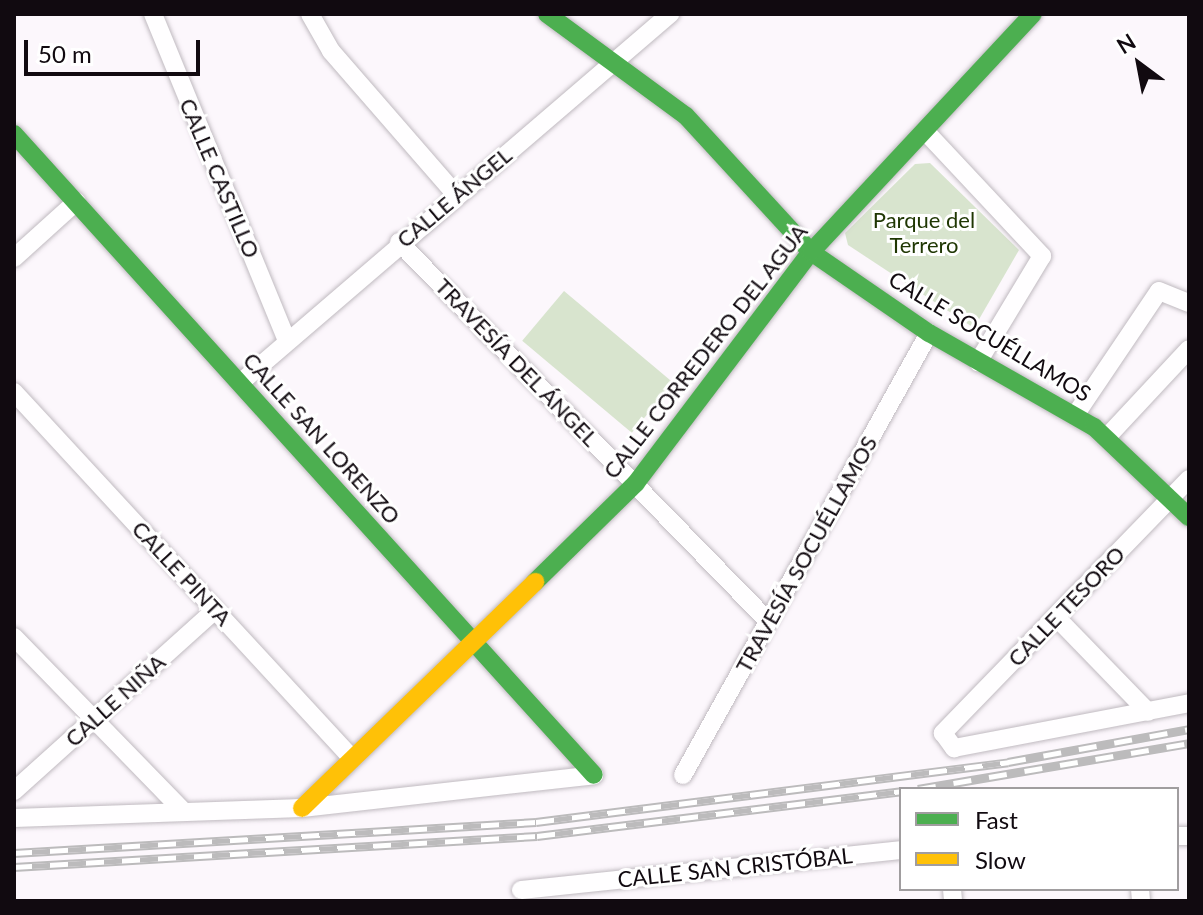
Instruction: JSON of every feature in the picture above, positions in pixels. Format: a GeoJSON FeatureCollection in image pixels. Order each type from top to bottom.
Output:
{"type":"FeatureCollection","features":[{"type":"Feature","properties":{"kind":"street","name":"CALLE CASTILLO"},"geometry":{"type":"LineString","coordinates":[[153,14],[287,341]]}},
{"type":"Feature","properties":{"kind":"street"},"geometry":{"type":"LineString","coordinates":[[310,14],[331,51],[456,195]]}},
{"type":"Feature","properties":{"kind":"street","name":"CALLE SOCUÉLLAMOS"},"geometry":{"type":"LineString","coordinates":[[547,14],[686,116],[811,252],[929,333],[1076,414],[1107,437],[1189,517]]}},
{"type":"Feature","properties":{"kind":"street","name":"CALLE ÁNGEL"},"geometry":{"type":"LineString","coordinates":[[240,383],[399,242],[670,14]]}},
{"type":"Feature","properties":{"kind":"street","name":"CALLE CORREDERO DEL AGUA"},"geometry":{"type":"LineString","coordinates":[[302,808],[349,755],[636,483],[811,252],[1033,14]]}},
{"type":"Feature","properties":{"kind":"street"},"geometry":{"type":"LineString","coordinates":[[926,132],[1042,256],[978,362]]}},
{"type":"Feature","properties":{"kind":"street","name":"CALLE SAN LORENZO"},"geometry":{"type":"LineString","coordinates":[[14,134],[594,775],[302,808]]}},
{"type":"Feature","properties":{"kind":"street"},"geometry":{"type":"LineString","coordinates":[[14,258],[76,202]]}},
{"type":"Feature","properties":{"kind":"street","name":"TRAVESÍA DEL ÁNGEL"},"geometry":{"type":"LineString","coordinates":[[399,242],[768,621]]}},
{"type":"Feature","properties":{"kind":"street"},"geometry":{"type":"LineString","coordinates":[[1076,414],[1159,291],[1189,303]]}},
{"type":"Feature","properties":{"kind":"street","name":"TRAVESÍA SOCUÉLLAMOS"},"geometry":{"type":"LineString","coordinates":[[683,775],[929,333]]}},
{"type":"Feature","properties":{"kind":"street"},"geometry":{"type":"LineString","coordinates":[[1107,437],[1189,349]]}},
{"type":"Feature","properties":{"kind":"street","name":"CALLE PINTA"},"geometry":{"type":"LineString","coordinates":[[14,392],[349,755]]}},
{"type":"Feature","properties":{"kind":"street","name":"CALLE TESORO"},"geometry":{"type":"LineString","coordinates":[[1148,712],[954,748],[943,733],[1189,479]]}},
{"type":"Feature","properties":{"kind":"street","name":"CALLE NIÑA"},"geometry":{"type":"LineString","coordinates":[[14,791],[215,610]]}},
{"type":"Feature","properties":{"kind":"street"},"geometry":{"type":"LineString","coordinates":[[1056,617],[1148,712],[1189,703]]}},
{"type":"Feature","properties":{"kind":"street"},"geometry":{"type":"LineString","coordinates":[[14,637],[184,812]]}},
{"type":"Feature","properties":{"kind":"street"},"geometry":{"type":"LineString","coordinates":[[14,818],[302,808]]}},
{"type":"Feature","properties":{"kind":"street","name":"CALLE SAN CRISTÓBAL"},"geometry":{"type":"LineString","coordinates":[[521,890],[899,850]]}},
{"type":"Feature","properties":{"kind":"green space","name":"Parque del Terrero"},"geometry":{"type":"Polygon","coordinates":[[[930,163],[1019,250],[974,328],[848,245],[845,233],[915,164],[930,163]]]}},
{"type":"Feature","properties":{"kind":"green space"},"geometry":{"type":"Polygon","coordinates":[[[564,291],[674,383],[632,433],[522,341],[564,291]]]}},
{"type":"Feature","properties":{"kind":"railway"},"geometry":{"type":"LineString","coordinates":[[14,853],[536,822],[1008,762],[1189,729]]}},
{"type":"Feature","properties":{"kind":"railway"},"geometry":{"type":"LineString","coordinates":[[930,787],[1189,743]]}},
{"type":"Feature","properties":{"kind":"railway"},"geometry":{"type":"LineString","coordinates":[[14,867],[537,836],[899,791]]}},
{"type":"Feature","properties":{"kind":"traffic: fast"},"geometry":{"type":"LineString","coordinates":[[547,14],[686,116],[811,252],[929,333],[1094,427],[1189,517]]}},
{"type":"Feature","properties":{"kind":"traffic: fast"},"geometry":{"type":"LineString","coordinates":[[535,582],[636,483],[811,252],[1033,14]]}},
{"type":"Feature","properties":{"kind":"traffic: fast"},"geometry":{"type":"LineString","coordinates":[[14,134],[594,775]]}},
{"type":"Feature","properties":{"kind":"traffic: slow"},"geometry":{"type":"LineString","coordinates":[[302,808],[535,582]]}}]}
